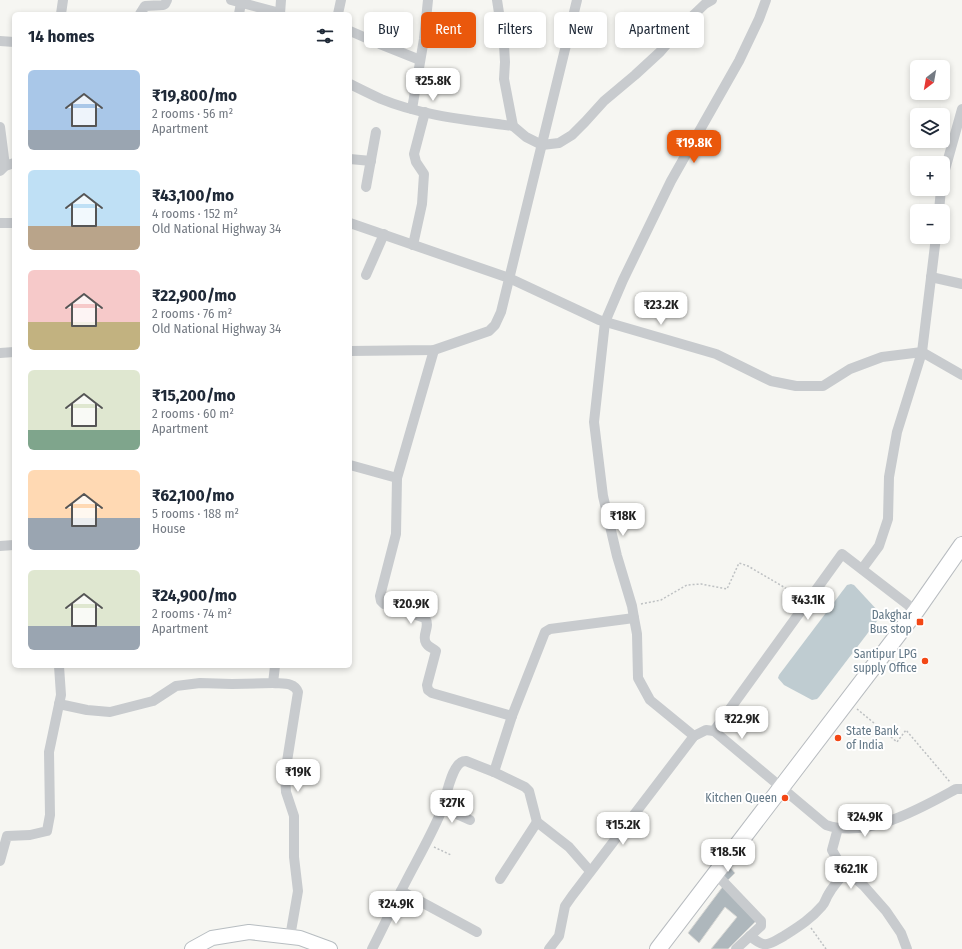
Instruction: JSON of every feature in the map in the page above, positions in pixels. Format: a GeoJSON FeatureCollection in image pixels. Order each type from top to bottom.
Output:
{"type":"FeatureCollection","features":[{"type":"Feature","properties":{"kind":"main road"},"geometry":{"type":"LineString","coordinates":[[658,949],[916,612],[962,545]]}},
{"type":"Feature","properties":{"kind":"street"},"geometry":{"type":"LineString","coordinates":[[61,12],[63,0]]}},
{"type":"Feature","properties":{"kind":"street"},"geometry":{"type":"LineString","coordinates":[[141,12],[145,6],[163,5],[167,0]]}},
{"type":"Feature","properties":{"kind":"street"},"geometry":{"type":"LineString","coordinates":[[280,12],[281,0]]}},
{"type":"Feature","properties":{"kind":"street"},"geometry":{"type":"LineString","coordinates":[[338,12],[341,0]]}},
{"type":"Feature","properties":{"kind":"street"},"geometry":{"type":"LineString","coordinates":[[412,109],[428,0]]}},
{"type":"Feature","properties":{"kind":"street"},"geometry":{"type":"LineString","coordinates":[[497,0],[504,45],[504,79],[513,126]]}},
{"type":"Feature","properties":{"kind":"street"},"geometry":{"type":"LineString","coordinates":[[352,351],[434,350],[489,331],[495,325],[501,312],[577,0]]}},
{"type":"Feature","properties":{"kind":"street"},"geometry":{"type":"LineString","coordinates":[[352,85],[381,99],[412,109],[457,119],[513,126],[526,137],[542,145],[559,143],[572,135],[604,101],[660,52],[684,24],[705,4],[712,0]]}},
{"type":"Feature","properties":{"kind":"street"},"geometry":{"type":"LineString","coordinates":[[694,736],[650,700],[638,678],[637,640],[632,606],[616,556],[603,496],[594,422],[605,322],[623,280],[671,181],[739,61],[759,19],[766,0]]}},
{"type":"Feature","properties":{"kind":"street"},"geometry":{"type":"LineString","coordinates":[[238,12],[236,2],[276,12]]}},
{"type":"Feature","properties":{"kind":"street"},"geometry":{"type":"LineString","coordinates":[[352,32],[420,60]]}},
{"type":"Feature","properties":{"kind":"street"},"geometry":{"type":"LineString","coordinates":[[0,41],[12,42]]}},
{"type":"Feature","properties":{"kind":"street"},"geometry":{"type":"LineString","coordinates":[[949,156],[962,109]]}},
{"type":"Feature","properties":{"kind":"street"},"geometry":{"type":"LineString","coordinates":[[413,245],[422,204],[424,174],[416,162],[414,154],[425,112]]}},
{"type":"Feature","properties":{"kind":"street"},"geometry":{"type":"LineString","coordinates":[[0,127],[6,167]]}},
{"type":"Feature","properties":{"kind":"street"},"geometry":{"type":"LineString","coordinates":[[366,187],[376,132]]}},
{"type":"Feature","properties":{"kind":"street"},"geometry":{"type":"LineString","coordinates":[[352,159],[371,161]]}},
{"type":"Feature","properties":{"kind":"street"},"geometry":{"type":"LineString","coordinates":[[0,223],[12,223]]}},
{"type":"Feature","properties":{"kind":"street"},"geometry":{"type":"LineString","coordinates":[[352,224],[509,278],[599,320],[716,354],[771,381],[796,386],[823,386],[850,369],[882,358],[922,352],[962,375]]}},
{"type":"Feature","properties":{"kind":"street"},"geometry":{"type":"LineString","coordinates":[[366,275],[384,234]]}},
{"type":"Feature","properties":{"kind":"street"},"geometry":{"type":"LineString","coordinates":[[862,569],[879,546],[888,519],[889,477],[897,432],[922,352],[935,244]]}},
{"type":"Feature","properties":{"kind":"street"},"geometry":{"type":"LineString","coordinates":[[931,277],[962,284]]}},
{"type":"Feature","properties":{"kind":"street"},"geometry":{"type":"LineString","coordinates":[[434,350],[397,478],[396,534],[380,596],[381,601],[384,604],[425,618],[427,621],[428,625],[424,638],[425,642],[436,652],[427,686],[428,690],[432,693],[512,716]]}},
{"type":"Feature","properties":{"kind":"street"},"geometry":{"type":"LineString","coordinates":[[0,353],[12,352]]}},
{"type":"Feature","properties":{"kind":"street"},"geometry":{"type":"LineString","coordinates":[[352,466],[397,478]]}},
{"type":"Feature","properties":{"kind":"street"},"geometry":{"type":"LineString","coordinates":[[0,546],[12,545]]}},
{"type":"Feature","properties":{"kind":"street"},"geometry":{"type":"LineString","coordinates":[[714,731],[842,554],[916,612]]}},
{"type":"Feature","properties":{"kind":"street"},"geometry":{"type":"LineString","coordinates":[[494,772],[512,716],[546,632],[550,629],[634,618]]}},
{"type":"Feature","properties":{"kind":"street"},"geometry":{"type":"LineString","coordinates":[[0,861],[7,836],[30,835],[47,830],[50,815],[49,752],[61,694],[59,668]]}},
{"type":"Feature","properties":{"kind":"street"},"geometry":{"type":"LineString","coordinates":[[273,683],[275,668]]}},
{"type":"Feature","properties":{"kind":"street"},"geometry":{"type":"LineString","coordinates":[[59,704],[87,710],[110,712],[153,701],[176,686],[200,683],[273,683],[291,684],[296,687],[298,692],[285,774],[286,792],[294,816],[294,857],[298,891],[290,937]]}},
{"type":"Feature","properties":{"kind":"street"},"geometry":{"type":"LineString","coordinates":[[549,949],[559,936],[565,906],[590,871],[694,736],[706,730],[714,731],[826,825],[838,828],[855,828],[877,825],[899,818],[959,789]]}},
{"type":"Feature","properties":{"kind":"street"},"geometry":{"type":"LineString","coordinates":[[372,949],[427,843],[443,808],[449,782],[458,763],[462,761],[466,761],[494,772],[525,787],[529,791],[537,822],[569,847],[590,871]]}},
{"type":"Feature","properties":{"kind":"street"},"geometry":{"type":"LineString","coordinates":[[443,808],[470,820]]}},
{"type":"Feature","properties":{"kind":"street"},"geometry":{"type":"LineString","coordinates":[[500,879],[537,822]]}},
{"type":"Feature","properties":{"kind":"street"},"geometry":{"type":"LineString","coordinates":[[838,828],[832,850],[841,866],[864,886],[886,911],[901,933],[906,949]]}},
{"type":"Feature","properties":{"kind":"street"},"geometry":{"type":"LineString","coordinates":[[750,936],[764,946],[771,944],[806,922],[823,905],[834,885],[847,871]]}},
{"type":"Feature","properties":{"kind":"street"},"geometry":{"type":"LineString","coordinates":[[716,873],[761,921],[761,926],[736,949]]}},
{"type":"Feature","properties":{"kind":"street"},"geometry":{"type":"LineString","coordinates":[[401,891],[477,932]]}},
{"type":"Feature","properties":{"kind":"street"},"geometry":{"type":"LineString","coordinates":[[192,949],[212,938],[249,932],[300,938],[330,949]]}},
{"type":"Feature","properties":{"kind":"path"},"geometry":{"type":"LineString","coordinates":[[632,606],[661,600],[687,585],[701,584],[727,589],[739,563],[748,566],[808,601]]}},
{"type":"Feature","properties":{"kind":"path"},"geometry":{"type":"LineString","coordinates":[[848,702],[897,742],[906,730],[959,789]]}},
{"type":"Feature","properties":{"kind":"path"},"geometry":{"type":"LineString","coordinates":[[427,843],[451,855]]}},
{"type":"Feature","properties":{"kind":"path"},"geometry":{"type":"LineString","coordinates":[[806,922],[826,949]]}},
{"type":"Feature","properties":{"kind":"shaded area"},"geometry":{"type":"Polygon","coordinates":[[[847,585],[854,585],[878,611],[879,615],[877,621],[819,697],[812,700],[784,685],[778,678],[779,675],[847,585]]]}},
{"type":"Feature","properties":{"kind":"building"},"geometry":{"type":"Polygon","coordinates":[[[729,866],[735,873],[728,880],[720,873],[729,866]]]}},
{"type":"Feature","properties":{"kind":"building"},"geometry":{"type":"Polygon","coordinates":[[[724,885],[757,920],[728,949],[711,949],[737,917],[725,907],[699,943],[688,933],[724,885]]]}},
{"type":"Feature","properties":{"kind":"place","name":"Dakghar Bus stop"},"geometry":{"type":"Point","coordinates":[920,622]}},
{"type":"Feature","properties":{"kind":"place","name":"Santipur LPG supply Office"},"geometry":{"type":"Point","coordinates":[925,661]}},
{"type":"Feature","properties":{"kind":"place","name":"State Bank of India"},"geometry":{"type":"Point","coordinates":[838,738]}},
{"type":"Feature","properties":{"kind":"place","name":"Kitchen Queen"},"geometry":{"type":"Point","coordinates":[785,798]}}]}
